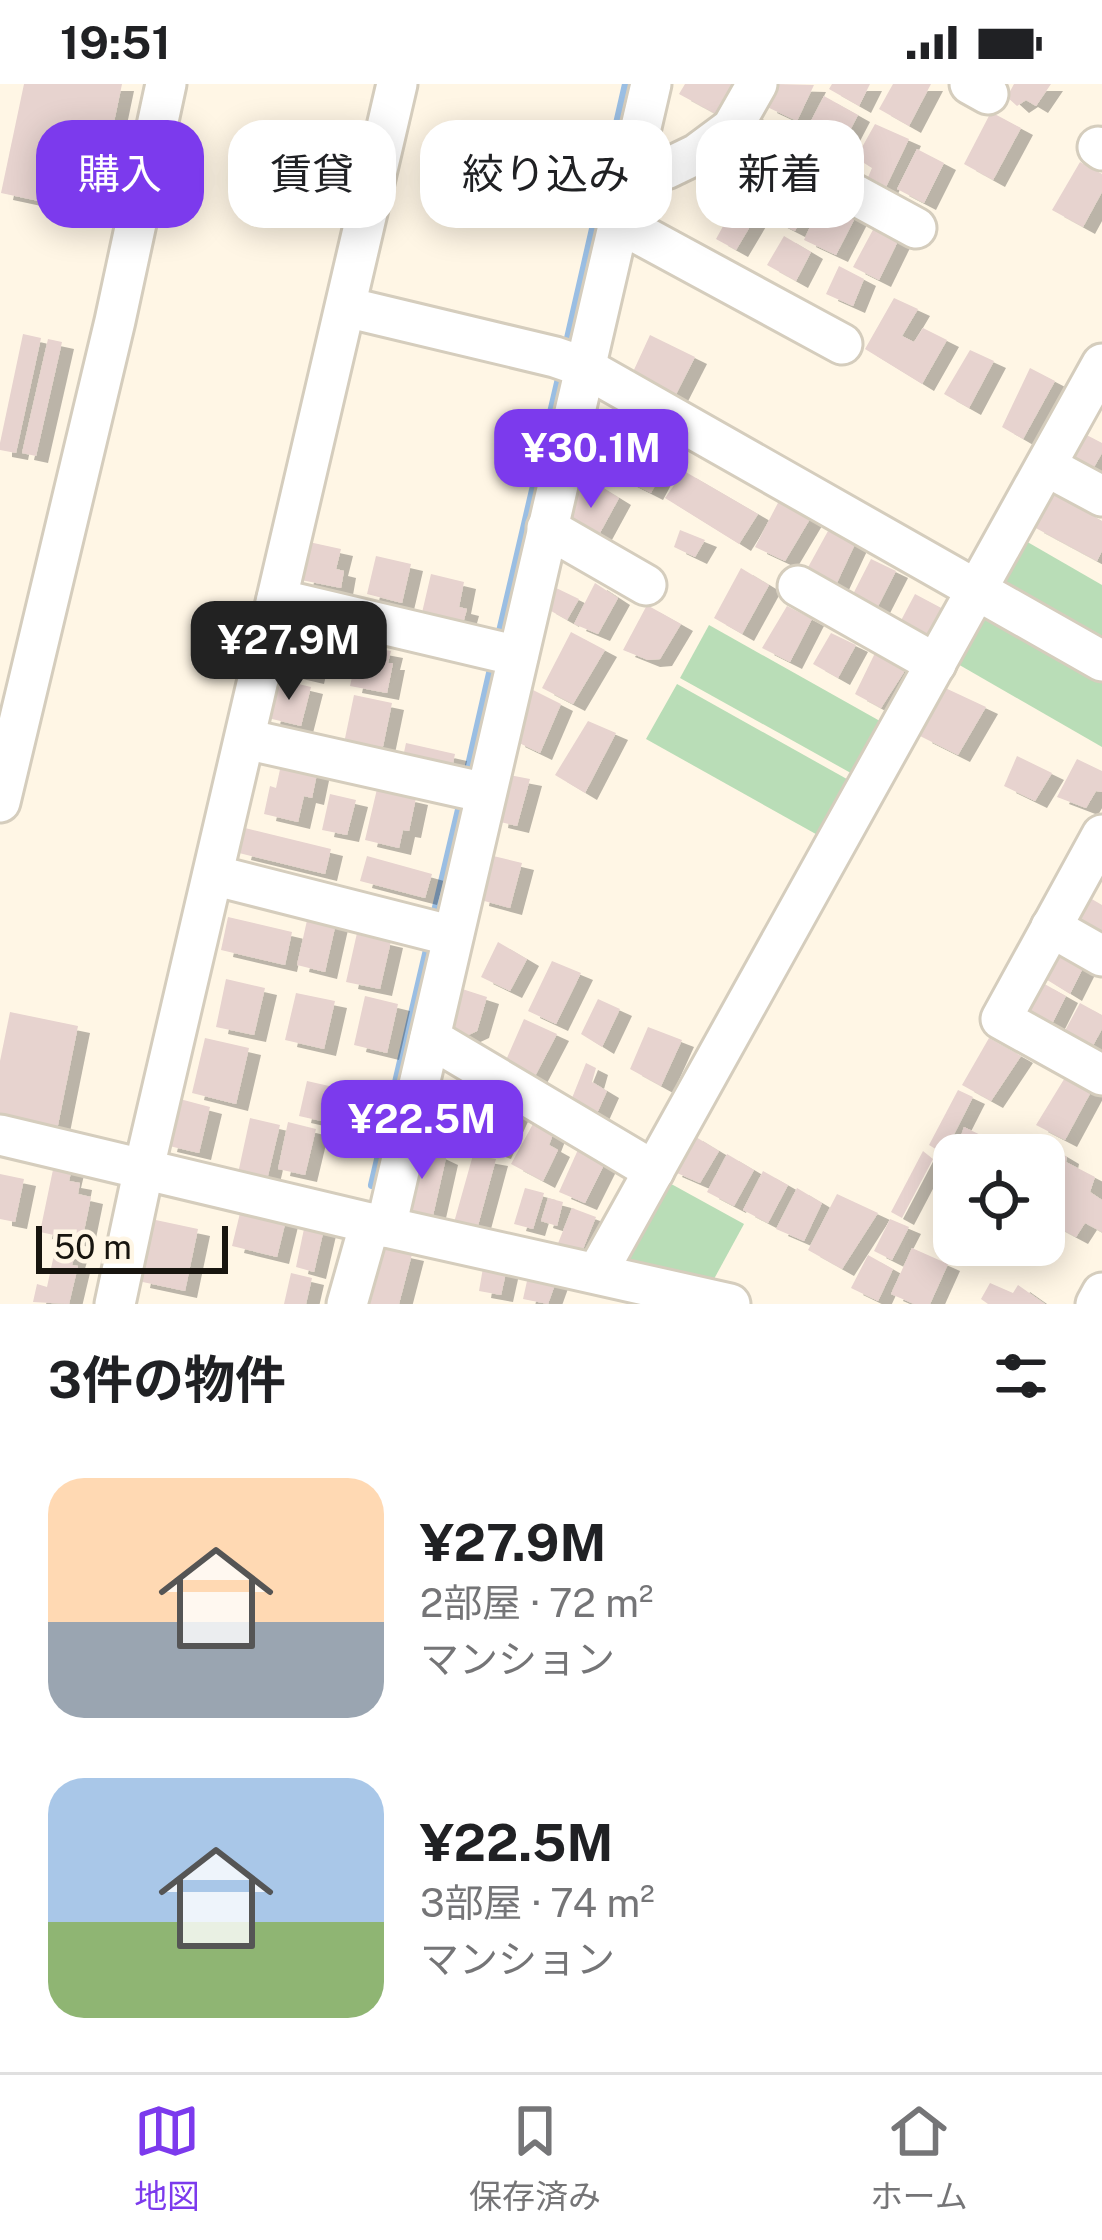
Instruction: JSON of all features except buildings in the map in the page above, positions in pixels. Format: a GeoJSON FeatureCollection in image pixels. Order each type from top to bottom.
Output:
{"type":"FeatureCollection","features":[{"type":"Feature","properties":{"kind":"street"},"geometry":{"type":"LineString","coordinates":[[0,802],[115,322],[166,84]]}},
{"type":"Feature","properties":{"kind":"street"},"geometry":{"type":"LineString","coordinates":[[115,1304],[397,84]]}},
{"type":"Feature","properties":{"kind":"street"},"geometry":{"type":"LineString","coordinates":[[643,120],[651,84]]}},
{"type":"Feature","properties":{"kind":"street"},"geometry":{"type":"LineString","coordinates":[[737,120],[757,84]]}},
{"type":"Feature","properties":{"kind":"street"},"geometry":{"type":"LineString","coordinates":[[864,200],[916,228]]}},
{"type":"Feature","properties":{"kind":"street"},"geometry":{"type":"LineString","coordinates":[[347,1304],[378,1225],[430,1037],[437,932],[469,789],[503,652],[547,528],[571,363],[617,228]]}},
{"type":"Feature","properties":{"kind":"street"},"geometry":{"type":"LineString","coordinates":[[628,228],[842,344]]}},
{"type":"Feature","properties":{"kind":"street"},"geometry":{"type":"LineString","coordinates":[[346,307],[571,363],[1102,661]]}},
{"type":"Feature","properties":{"kind":"street"},"geometry":{"type":"LineString","coordinates":[[617,1286],[654,1171],[1102,364]]}},
{"type":"Feature","properties":{"kind":"street"},"geometry":{"type":"LineString","coordinates":[[1046,466],[1102,496]]}},
{"type":"Feature","properties":{"kind":"street"},"geometry":{"type":"LineString","coordinates":[[547,528],[646,584]]}},
{"type":"Feature","properties":{"kind":"street"},"geometry":{"type":"LineString","coordinates":[[798,586],[935,664]]}},
{"type":"Feature","properties":{"kind":"street"},"geometry":{"type":"LineString","coordinates":[[278,599],[503,652]]}},
{"type":"Feature","properties":{"kind":"street"},"geometry":{"type":"LineString","coordinates":[[245,739],[469,789]]}},
{"type":"Feature","properties":{"kind":"street"},"geometry":{"type":"LineString","coordinates":[[1101,840],[1001,1018],[1102,1075]]}},
{"type":"Feature","properties":{"kind":"street"},"geometry":{"type":"LineString","coordinates":[[213,875],[437,932]]}},
{"type":"Feature","properties":{"kind":"street"},"geometry":{"type":"LineString","coordinates":[[1051,927],[1102,956]]}},
{"type":"Feature","properties":{"kind":"street"},"geometry":{"type":"LineString","coordinates":[[430,1037],[654,1171]]}},
{"type":"Feature","properties":{"kind":"street"},"geometry":{"type":"LineString","coordinates":[[0,1135],[617,1286],[730,1304]]}},
{"type":"Feature","properties":{"kind":"street"},"geometry":{"type":"LineString","coordinates":[[1096,1304],[1102,1293]]}},
{"type":"Feature","properties":{"kind":"green space"},"geometry":{"type":"Polygon","coordinates":[[[1024,540],[1102,585],[1102,645],[998,586],[1024,540]]]}},
{"type":"Feature","properties":{"kind":"green space"},"geometry":{"type":"Polygon","coordinates":[[[988,606],[1102,671],[1102,747],[956,663],[988,606]]]}},
{"type":"Feature","properties":{"kind":"green space"},"geometry":{"type":"Polygon","coordinates":[[[709,625],[887,725],[858,777],[680,678],[709,625]]]}},
{"type":"Feature","properties":{"kind":"green space"},"geometry":{"type":"Polygon","coordinates":[[[677,684],[854,783],[823,838],[646,739],[677,684]]]}},
{"type":"Feature","properties":{"kind":"green space"},"geometry":{"type":"Polygon","coordinates":[[[664,1180],[744,1224],[708,1290],[617,1266],[664,1180]]]}},
{"type":"Feature","properties":{"kind":"waterway"},"geometry":{"type":"LineString","coordinates":[[566,347],[626,84]]}},
{"type":"Feature","properties":{"kind":"waterway"},"geometry":{"type":"LineString","coordinates":[[498,640],[560,374]]}},
{"type":"Feature","properties":{"kind":"waterway"},"geometry":{"type":"LineString","coordinates":[[467,774],[493,660]]}},
{"type":"Feature","properties":{"kind":"waterway"},"geometry":{"type":"LineString","coordinates":[[433,920],[461,801]]}},
{"type":"Feature","properties":{"kind":"waterway"},"geometry":{"type":"LineString","coordinates":[[372,1185],[429,941]]}}]}
